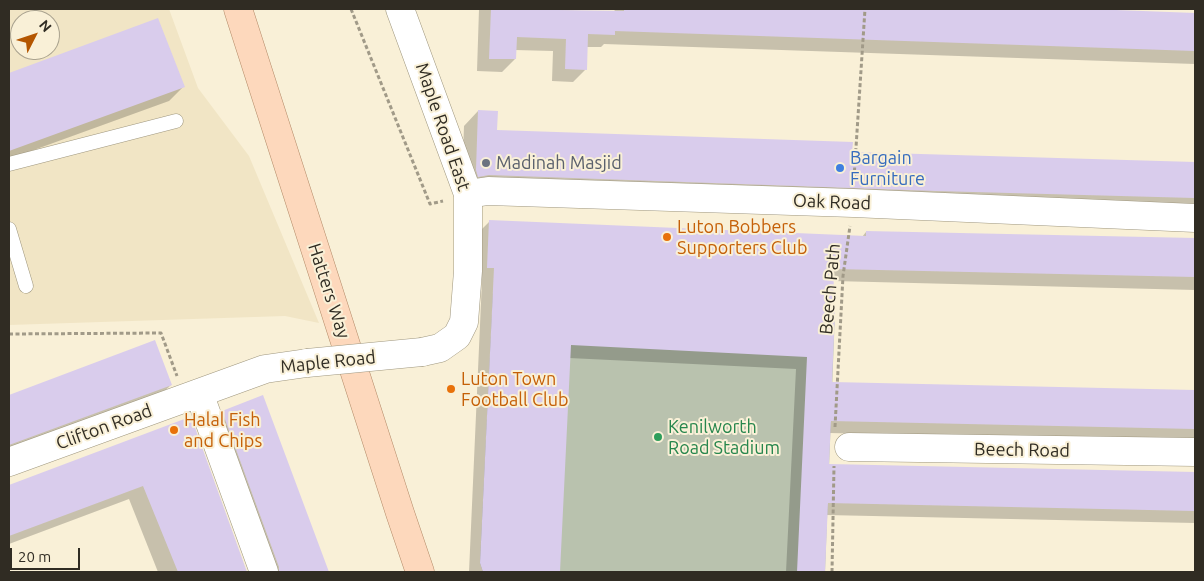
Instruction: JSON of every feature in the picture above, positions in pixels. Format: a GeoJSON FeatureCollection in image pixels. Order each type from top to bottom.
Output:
{"type":"FeatureCollection","features":[{"type":"Feature","properties":{"kind":"main road","name":"Hatters Way"},"geometry":{"type":"LineString","coordinates":[[238,9],[396,503],[420,572]]}},
{"type":"Feature","properties":{"kind":"street","name":"Maple Road East"},"geometry":{"type":"LineString","coordinates":[[404,11],[468,194],[468,271],[464,322],[457,336]]}},
{"type":"Feature","properties":{"kind":"street","name":"Oak Road"},"geometry":{"type":"LineString","coordinates":[[468,194],[488,191],[853,203],[1195,218]]}},
{"type":"Feature","properties":{"kind":"street","name":"Maple Road"},"geometry":{"type":"LineString","coordinates":[[192,395],[265,369],[422,352],[440,348],[457,336]]}},
{"type":"Feature","properties":{"kind":"street","name":"Clifton Road"},"geometry":{"type":"LineString","coordinates":[[9,462],[192,395]]}},
{"type":"Feature","properties":{"kind":"street"},"geometry":{"type":"LineString","coordinates":[[192,395],[264,572]]}},
{"type":"Feature","properties":{"kind":"street","name":"Beech Road"},"geometry":{"type":"LineString","coordinates":[[840,445],[1195,452]]}},
{"type":"Feature","properties":{"kind":"lane"},"geometry":{"type":"LineString","coordinates":[[9,164],[176,121]]}},
{"type":"Feature","properties":{"kind":"lane"},"geometry":{"type":"LineString","coordinates":[[9,229],[26,286]]}},
{"type":"Feature","properties":{"kind":"path"},"geometry":{"type":"LineString","coordinates":[[351,9],[430,204],[468,194]]}},
{"type":"Feature","properties":{"kind":"path","name":"Beech Path"},"geometry":{"type":"LineString","coordinates":[[832,572],[840,445],[843,276],[853,203],[865,9]]}},
{"type":"Feature","properties":{"kind":"path"},"geometry":{"type":"LineString","coordinates":[[9,334],[161,333],[192,395]]}},
{"type":"Feature","properties":{"kind":"shaded area"},"geometry":{"type":"Polygon","coordinates":[[[9,9],[169,9],[198,88],[249,156],[319,323],[285,316],[9,325],[9,9]]]}},
{"type":"Feature","properties":{"kind":"green space","name":"Kenilworth Road Stadium"},"geometry":{"type":"Polygon","coordinates":[[[493,293],[835,312],[825,572],[483,572],[480,563],[493,293]]]}},
{"type":"Feature","properties":{"kind":"building"},"geometry":{"type":"Polygon","coordinates":[[[491,9],[624,11],[624,9],[1090,9],[1195,13],[1195,51],[615,31],[615,35],[588,34],[587,70],[565,69],[566,39],[517,37],[516,59],[489,59],[491,9]]]}},
{"type":"Feature","properties":{"kind":"building"},"geometry":{"type":"Polygon","coordinates":[[[158,18],[185,87],[9,151],[9,73],[44,60],[60,60],[60,54],[158,18]]]}},
{"type":"Feature","properties":{"kind":"building"},"geometry":{"type":"Polygon","coordinates":[[[478,110],[498,111],[497,130],[853,142],[852,152],[1195,162],[1195,198],[489,175],[478,177],[476,170],[478,110]]]}},
{"type":"Feature","properties":{"kind":"building"},"geometry":{"type":"Polygon","coordinates":[[[489,220],[866,236],[866,231],[1195,238],[1195,277],[834,269],[833,312],[835,312],[832,382],[1195,390],[1195,429],[831,421],[829,464],[1195,472],[1195,511],[828,503],[825,572],[797,572],[807,357],[571,345],[560,572],[483,572],[480,563],[494,268],[487,268],[489,220]]]}},
{"type":"Feature","properties":{"kind":"building"},"geometry":{"type":"Polygon","coordinates":[[[155,340],[172,385],[9,445],[9,395],[155,340]]]}},
{"type":"Feature","properties":{"kind":"building"},"geometry":{"type":"Polygon","coordinates":[[[263,395],[329,572],[279,572],[279,567],[222,411],[263,395]]]}},
{"type":"Feature","properties":{"kind":"building"},"geometry":{"type":"Polygon","coordinates":[[[187,418],[189,423],[193,422],[247,572],[178,572],[143,486],[9,536],[9,485],[187,418]]]}},
{"type":"Feature","properties":{"kind":"place","name":"Madinah Masjid"},"geometry":{"type":"Point","coordinates":[486,163]}},
{"type":"Feature","properties":{"kind":"place","name":"Bargain Furniture"},"geometry":{"type":"Point","coordinates":[840,168]}},
{"type":"Feature","properties":{"kind":"place","name":"Luton Bobbers Supporters Club"},"geometry":{"type":"Point","coordinates":[667,237]}},
{"type":"Feature","properties":{"kind":"place","name":"Luton Town Football Club"},"geometry":{"type":"Point","coordinates":[451,389]}},
{"type":"Feature","properties":{"kind":"place","name":"Halal Fish and Chips"},"geometry":{"type":"Point","coordinates":[174,430]}},
{"type":"Feature","properties":{"kind":"place","name":"Kenilworth Road Stadium"},"geometry":{"type":"Point","coordinates":[658,437]}}]}
